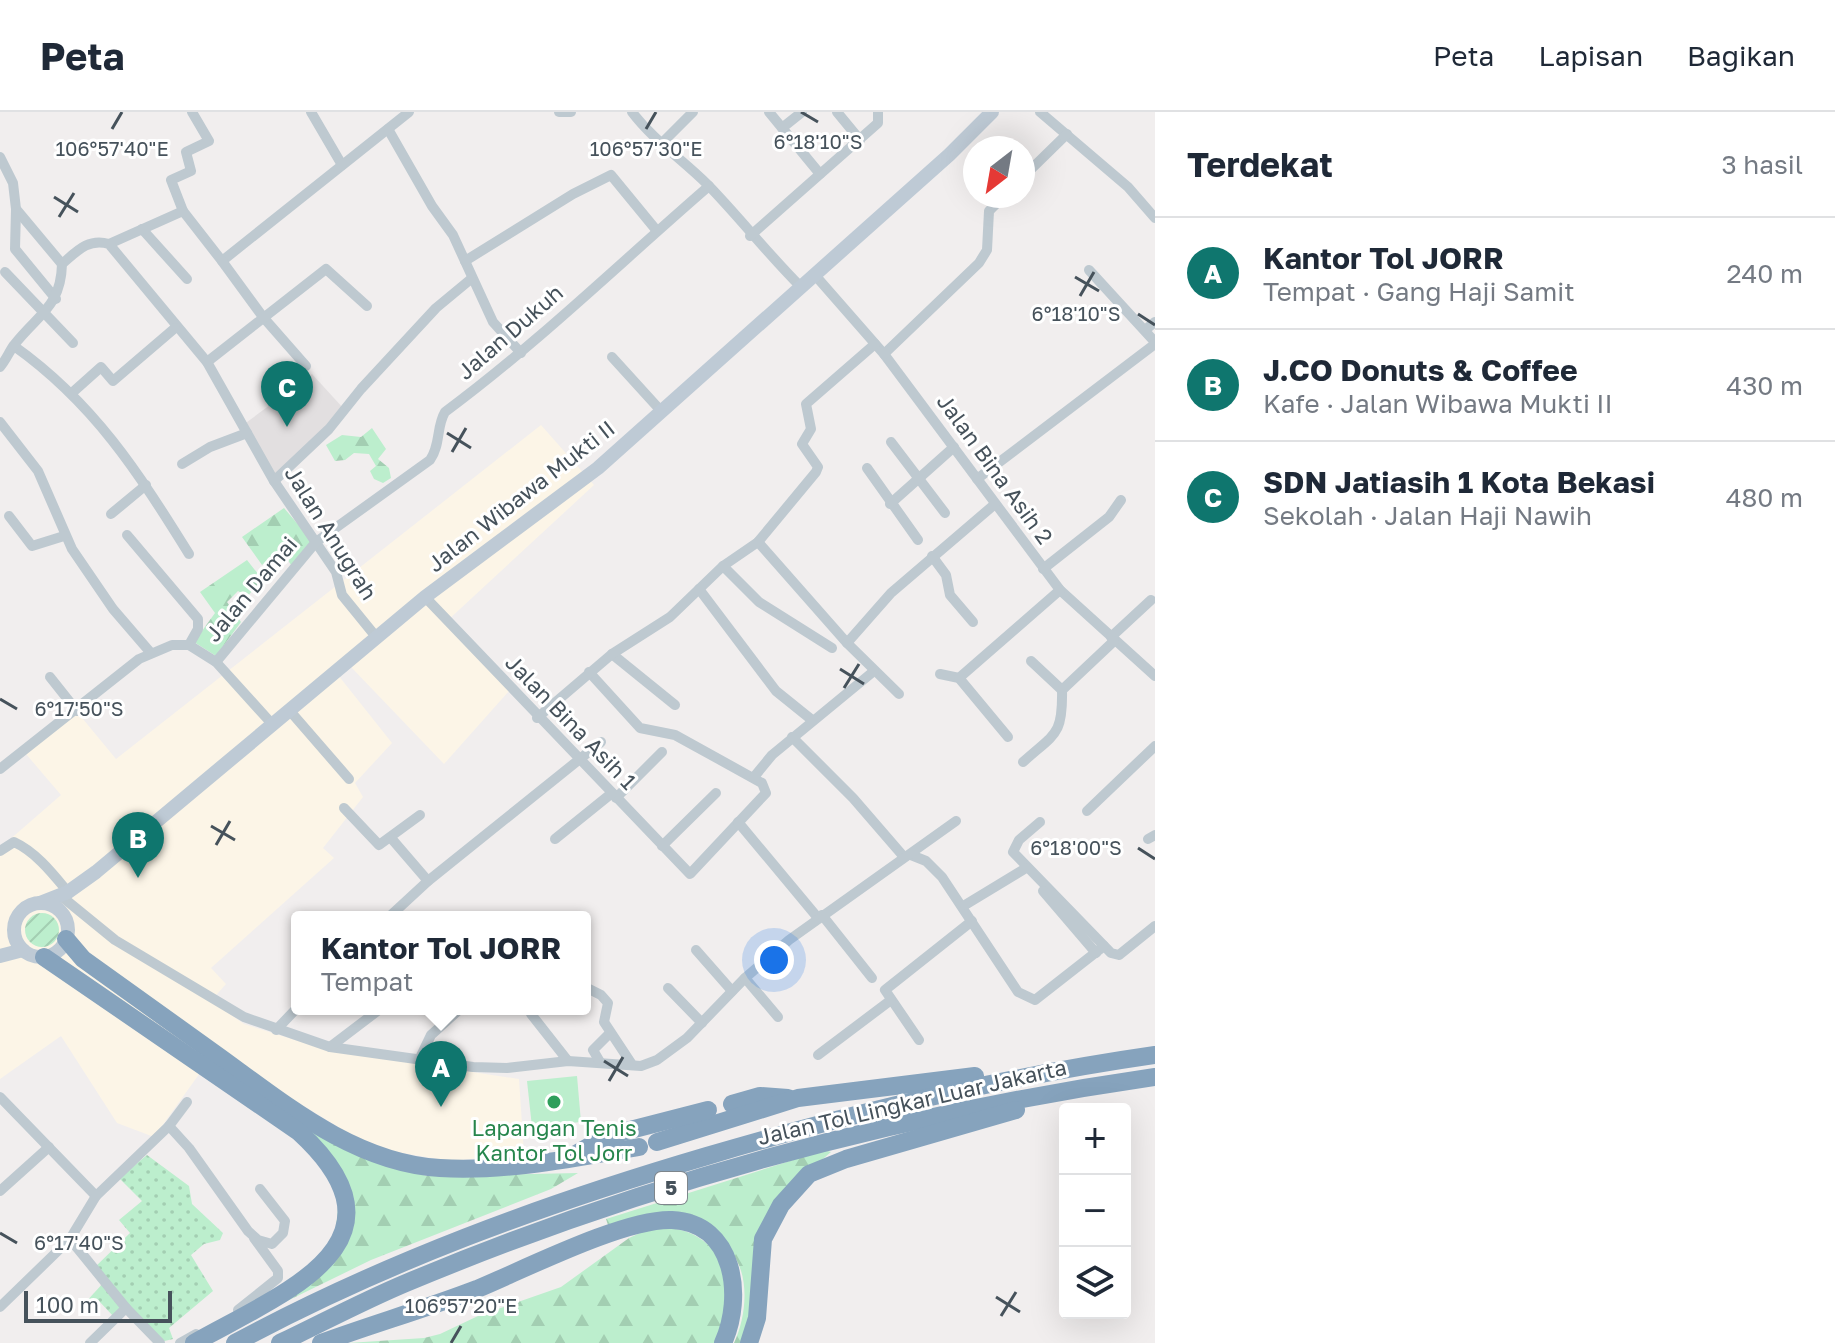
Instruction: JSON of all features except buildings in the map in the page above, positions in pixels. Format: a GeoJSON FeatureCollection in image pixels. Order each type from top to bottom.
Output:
{"type":"FeatureCollection","features":[{"type":"Feature","properties":{"kind":"highway"},"geometry":{"type":"LineString","coordinates":[[66,939],[83,959],[298,1112],[352,1145],[437,1168],[472,1169],[571,1158],[648,1144],[798,1098],[933,1080],[1050,1070]]}},
{"type":"Feature","properties":{"kind":"highway"},"geometry":{"type":"LineString","coordinates":[[44,957],[299,1132],[318,1149],[341,1183],[345,1228],[337,1248],[319,1268],[194,1343]]}},
{"type":"Feature","properties":{"kind":"highway","name":"Jalan Tol Lingkar Luar Jakarta"},"geometry":{"type":"LineString","coordinates":[[235,1343],[398,1264],[622,1181],[878,1107],[1050,1070],[1155,1055]]}},
{"type":"Feature","properties":{"kind":"highway","name":"Jalan Tol Lingkar Luar Jakarta"},"geometry":{"type":"LineString","coordinates":[[280,1343],[404,1284],[574,1219],[810,1147],[978,1106],[1155,1077]]}},
{"type":"Feature","properties":{"kind":"highway"},"geometry":{"type":"LineString","coordinates":[[749,1343],[757,1318],[763,1239],[781,1205],[809,1174],[846,1159],[1079,1088]]}},
{"type":"Feature","properties":{"kind":"highway"},"geometry":{"type":"LineString","coordinates":[[732,1104],[760,1096],[798,1098]]}},
{"type":"Feature","properties":{"kind":"highway"},"geometry":{"type":"LineString","coordinates":[[571,1158],[607,1136],[708,1110]]}},
{"type":"Feature","properties":{"kind":"highway"},"geometry":{"type":"LineString","coordinates":[[321,1343],[473,1290],[618,1232],[671,1220],[707,1233],[728,1259],[733,1277],[734,1306],[723,1343]]}},
{"type":"Feature","properties":{"kind":"main road","name":"Jalan Wibawa Mukti II"},"geometry":{"type":"LineString","coordinates":[[40,903],[64,894],[425,597],[598,468],[949,155],[992,112]]}},
{"type":"Feature","properties":{"kind":"main road"},"geometry":{"type":"LineString","coordinates":[[0,956],[23,950],[44,957],[54,954],[66,939],[64,894]]}},
{"type":"Feature","properties":{"kind":"main road"},"geometry":{"type":"LineString","coordinates":[[0,928],[27,907],[40,903],[50,905],[66,920]]}},
{"type":"Feature","properties":{"kind":"main road"},"geometry":{"type":"LineString","coordinates":[[18,915],[14,933],[23,950]]}},
{"type":"Feature","properties":{"kind":"street"},"geometry":{"type":"LineString","coordinates":[[192,112],[209,141],[186,152],[191,171],[171,180],[183,211],[263,317],[306,366]]}},
{"type":"Feature","properties":{"kind":"street"},"geometry":{"type":"LineString","coordinates":[[311,112],[342,165]]}},
{"type":"Feature","properties":{"kind":"street"},"geometry":{"type":"LineString","coordinates":[[222,261],[409,112]]}},
{"type":"Feature","properties":{"kind":"street"},"geometry":{"type":"LineString","coordinates":[[559,112],[571,112]]}},
{"type":"Feature","properties":{"kind":"street"},"geometry":{"type":"LineString","coordinates":[[632,112],[646,130],[709,186],[750,236],[800,286]]}},
{"type":"Feature","properties":{"kind":"street"},"geometry":{"type":"LineString","coordinates":[[663,142],[693,112]]}},
{"type":"Feature","properties":{"kind":"street"},"geometry":{"type":"LineString","coordinates":[[769,112],[818,172]]}},
{"type":"Feature","properties":{"kind":"street"},"geometry":{"type":"LineString","coordinates":[[782,128],[802,112]]}},
{"type":"Feature","properties":{"kind":"street"},"geometry":{"type":"LineString","coordinates":[[837,112],[856,139]]}},
{"type":"Feature","properties":{"kind":"street"},"geometry":{"type":"LineString","coordinates":[[750,236],[818,172],[878,123],[878,112]]}},
{"type":"Feature","properties":{"kind":"street"},"geometry":{"type":"LineString","coordinates":[[1040,112],[1128,187],[1155,218]]}},
{"type":"Feature","properties":{"kind":"street"},"geometry":{"type":"LineString","coordinates":[[388,129],[465,261],[493,322],[521,353]]}},
{"type":"Feature","properties":{"kind":"street"},"geometry":{"type":"LineString","coordinates":[[1035,165],[1067,134]]}},
{"type":"Feature","properties":{"kind":"street"},"geometry":{"type":"LineString","coordinates":[[0,157],[13,183],[15,249],[56,299]]}},
{"type":"Feature","properties":{"kind":"street"},"geometry":{"type":"LineString","coordinates":[[465,261],[573,194],[611,175],[657,231]]}},
{"type":"Feature","properties":{"kind":"street","name":"Jalan Dukuh"},"geometry":{"type":"LineString","coordinates":[[316,542],[430,460],[439,447],[439,421],[445,412],[521,353],[555,318],[709,186]]}},
{"type":"Feature","properties":{"kind":"street"},"geometry":{"type":"LineString","coordinates":[[884,354],[979,263],[987,250],[989,211],[992,208]]}},
{"type":"Feature","properties":{"kind":"street"},"geometry":{"type":"LineString","coordinates":[[1,362],[56,299],[62,284],[62,264],[16,209]]}},
{"type":"Feature","properties":{"kind":"street"},"geometry":{"type":"LineString","coordinates":[[62,264],[87,244],[99,241],[109,244],[183,211]]}},
{"type":"Feature","properties":{"kind":"street"},"geometry":{"type":"LineString","coordinates":[[142,229],[187,279]]}},
{"type":"Feature","properties":{"kind":"street","name":"Jalan Anugrah"},"geometry":{"type":"LineString","coordinates":[[109,244],[175,328],[207,362],[274,481],[336,572],[342,595],[377,638]]}},
{"type":"Feature","properties":{"kind":"street"},"geometry":{"type":"LineString","coordinates":[[207,362],[326,269],[367,306]]}},
{"type":"Feature","properties":{"kind":"street"},"geometry":{"type":"LineString","coordinates":[[977,479],[1155,343],[1089,270]]}},
{"type":"Feature","properties":{"kind":"street"},"geometry":{"type":"LineString","coordinates":[[5,272],[73,343]]}},
{"type":"Feature","properties":{"kind":"street","name":"Jalan Bina Asih 2"},"geometry":{"type":"LineString","coordinates":[[814,274],[884,354],[1060,590],[1154,673]]}},
{"type":"Feature","properties":{"kind":"street"},"geometry":{"type":"LineString","coordinates":[[274,481],[329,429],[361,389],[436,308],[471,279]]}},
{"type":"Feature","properties":{"kind":"street"},"geometry":{"type":"LineString","coordinates":[[1145,330],[1155,322]]}},
{"type":"Feature","properties":{"kind":"street"},"geometry":{"type":"LineString","coordinates":[[73,392],[101,367],[113,381],[175,328]]}},
{"type":"Feature","properties":{"kind":"street"},"geometry":{"type":"LineString","coordinates":[[537,718],[612,654],[670,617],[723,566],[758,542],[818,467],[802,444],[811,429],[804,411],[806,404],[875,344]]}},
{"type":"Feature","properties":{"kind":"street"},"geometry":{"type":"LineString","coordinates":[[14,346],[73,392],[146,485],[189,554]]}},
{"type":"Feature","properties":{"kind":"street"},"geometry":{"type":"LineString","coordinates":[[612,357],[662,412]]}},
{"type":"Feature","properties":{"kind":"street"},"geometry":{"type":"LineString","coordinates":[[0,422],[38,471],[64,536],[113,609],[150,652]]}},
{"type":"Feature","properties":{"kind":"street"},"geometry":{"type":"LineString","coordinates":[[182,464],[210,447],[247,433]]}},
{"type":"Feature","properties":{"kind":"street"},"geometry":{"type":"LineString","coordinates":[[891,442],[945,513]]}},
{"type":"Feature","properties":{"kind":"street"},"geometry":{"type":"LineString","coordinates":[[890,504],[954,447]]}},
{"type":"Feature","properties":{"kind":"street"},"geometry":{"type":"LineString","coordinates":[[867,468],[918,540]]}},
{"type":"Feature","properties":{"kind":"street"},"geometry":{"type":"LineString","coordinates":[[111,514],[119,504],[146,485]]}},
{"type":"Feature","properties":{"kind":"street"},"geometry":{"type":"LineString","coordinates":[[1043,569],[1102,523],[1121,500]]}},
{"type":"Feature","properties":{"kind":"street"},"geometry":{"type":"LineString","coordinates":[[847,643],[891,593],[995,504]]}},
{"type":"Feature","properties":{"kind":"street"},"geometry":{"type":"LineString","coordinates":[[9,516],[32,546],[64,536]]}},
{"type":"Feature","properties":{"kind":"street"},"geometry":{"type":"LineString","coordinates":[[127,535],[198,619],[198,629],[189,645]]}},
{"type":"Feature","properties":{"kind":"street","name":"Jalan Damai"},"geometry":{"type":"LineString","coordinates":[[216,662],[316,542]]}},
{"type":"Feature","properties":{"kind":"street"},"geometry":{"type":"LineString","coordinates":[[758,542],[847,643],[899,694]]}},
{"type":"Feature","properties":{"kind":"street"},"geometry":{"type":"LineString","coordinates":[[932,556],[946,575],[950,595],[973,622]]}},
{"type":"Feature","properties":{"kind":"street"},"geometry":{"type":"LineString","coordinates":[[723,566],[759,602],[832,648]]}},
{"type":"Feature","properties":{"kind":"street"},"geometry":{"type":"LineString","coordinates":[[699,589],[776,691],[812,720]]}},
{"type":"Feature","properties":{"kind":"street"},"geometry":{"type":"LineString","coordinates":[[959,678],[1060,590]]}},
{"type":"Feature","properties":{"kind":"street","name":"Jalan Bina Asih 1"},"geometry":{"type":"LineString","coordinates":[[425,597],[537,718],[690,874],[738,822]]}},
{"type":"Feature","properties":{"kind":"street"},"geometry":{"type":"LineString","coordinates":[[1062,690],[1151,600]]}},
{"type":"Feature","properties":{"kind":"street"},"geometry":{"type":"LineString","coordinates":[[0,769],[150,652],[172,645],[189,645],[216,662],[273,725]]}},
{"type":"Feature","properties":{"kind":"street"},"geometry":{"type":"LineString","coordinates":[[612,654],[675,705]]}},
{"type":"Feature","properties":{"kind":"street"},"geometry":{"type":"LineString","coordinates":[[1023,762],[1059,730],[1063,718],[1062,690],[1031,661]]}},
{"type":"Feature","properties":{"kind":"street"},"geometry":{"type":"LineString","coordinates":[[754,777],[792,737],[874,671]]}},
{"type":"Feature","properties":{"kind":"street"},"geometry":{"type":"LineString","coordinates":[[589,672],[640,728],[675,735],[762,783],[766,793],[738,822],[872,978]]}},
{"type":"Feature","properties":{"kind":"street"},"geometry":{"type":"LineString","coordinates":[[940,674],[959,678],[1008,737]]}},
{"type":"Feature","properties":{"kind":"street"},"geometry":{"type":"LineString","coordinates":[[50,677],[77,711]]}},
{"type":"Feature","properties":{"kind":"street"},"geometry":{"type":"LineString","coordinates":[[290,711],[349,779]]}},
{"type":"Feature","properties":{"kind":"street"},"geometry":{"type":"LineString","coordinates":[[792,737],[908,856],[937,870],[965,905],[1018,992],[1035,1000],[1100,950]]}},
{"type":"Feature","properties":{"kind":"street"},"geometry":{"type":"LineString","coordinates":[[396,911],[428,881],[601,742]]}},
{"type":"Feature","properties":{"kind":"street"},"geometry":{"type":"LineString","coordinates":[[1087,811],[1155,746]]}},
{"type":"Feature","properties":{"kind":"street"},"geometry":{"type":"LineString","coordinates":[[555,839],[614,796],[662,752]]}},
{"type":"Feature","properties":{"kind":"street"},"geometry":{"type":"LineString","coordinates":[[662,846],[716,793]]}},
{"type":"Feature","properties":{"kind":"street"},"geometry":{"type":"LineString","coordinates":[[344,808],[379,845],[420,815]]}},
{"type":"Feature","properties":{"kind":"street"},"geometry":{"type":"LineString","coordinates":[[0,851],[14,842],[21,845],[52,872],[64,894],[97,928],[150,963],[244,1017],[276,1030],[330,1047],[419,1060],[507,1068],[568,1061],[641,1066],[657,1060],[702,1023],[745,978],[820,916],[956,821]]}},
{"type":"Feature","properties":{"kind":"street"},"geometry":{"type":"LineString","coordinates":[[1040,822],[1013,849],[1026,868],[1100,950]]}},
{"type":"Feature","properties":{"kind":"street"},"geometry":{"type":"LineString","coordinates":[[391,838],[428,881]]}},
{"type":"Feature","properties":{"kind":"street"},"geometry":{"type":"LineString","coordinates":[[965,905],[1026,868]]}},
{"type":"Feature","properties":{"kind":"street"},"geometry":{"type":"LineString","coordinates":[[1034,879],[1100,950],[1119,955],[1154,930]]}},
{"type":"Feature","properties":{"kind":"street"},"geometry":{"type":"LineString","coordinates":[[919,1040],[885,993],[887,988],[972,921]]}},
{"type":"Feature","properties":{"kind":"street"},"geometry":{"type":"LineString","coordinates":[[696,950],[732,991]]}},
{"type":"Feature","properties":{"kind":"street"},"geometry":{"type":"LineString","coordinates":[[745,978],[778,1017]]}},
{"type":"Feature","properties":{"kind":"street"},"geometry":{"type":"LineString","coordinates":[[668,988],[702,1023]]}},
{"type":"Feature","properties":{"kind":"street"},"geometry":{"type":"LineString","coordinates":[[591,990],[608,1003],[604,1022],[631,1063]]}},
{"type":"Feature","properties":{"kind":"street"},"geometry":{"type":"LineString","coordinates":[[818,1055],[891,1000]]}},
{"type":"Feature","properties":{"kind":"street"},"geometry":{"type":"LineString","coordinates":[[276,1030],[291,1014]]}},
{"type":"Feature","properties":{"kind":"street"},"geometry":{"type":"LineString","coordinates":[[330,1047],[372,1015]]}},
{"type":"Feature","properties":{"kind":"street"},"geometry":{"type":"LineString","coordinates":[[419,1060],[431,1035],[453,1015]]}},
{"type":"Feature","properties":{"kind":"street"},"geometry":{"type":"LineString","coordinates":[[532,1015],[568,1061]]}},
{"type":"Feature","properties":{"kind":"street"},"geometry":{"type":"LineString","coordinates":[[600,1062],[593,1050],[610,1033]]}},
{"type":"Feature","properties":{"kind":"street"},"geometry":{"type":"LineString","coordinates":[[0,1097],[96,1196]]}},
{"type":"Feature","properties":{"kind":"street"},"geometry":{"type":"LineString","coordinates":[[0,1307],[70,1239],[96,1196],[169,1126],[187,1102]]}},
{"type":"Feature","properties":{"kind":"street"},"geometry":{"type":"LineString","coordinates":[[169,1126],[189,1148],[278,1271],[278,1278],[232,1315],[180,1343]]}},
{"type":"Feature","properties":{"kind":"street"},"geometry":{"type":"LineString","coordinates":[[0,1191],[49,1147]]}},
{"type":"Feature","properties":{"kind":"street"},"geometry":{"type":"LineString","coordinates":[[253,1236],[272,1244],[285,1228],[283,1217],[260,1189]]}},
{"type":"Feature","properties":{"kind":"street"},"geometry":{"type":"LineString","coordinates":[[70,1239],[126,1308],[160,1343]]}},
{"type":"Feature","properties":{"kind":"street"},"geometry":{"type":"LineString","coordinates":[[90,1343],[126,1308]]}},
{"type":"Feature","properties":{"kind":"shaded area"},"geometry":{"type":"Polygon","coordinates":[[[312,374],[344,409],[274,481],[243,425],[312,374]]]}},
{"type":"Feature","properties":{"kind":"shaded area"},"geometry":{"type":"Polygon","coordinates":[[[541,425],[594,485],[447,621],[509,691],[444,764],[351,667],[338,675],[392,743],[355,783],[363,797],[323,848],[334,858],[211,968],[226,984],[211,1001],[244,1024],[327,1050],[519,1079],[524,1154],[450,1161],[373,1148],[215,1052],[154,1137],[117,1123],[61,1036],[0,1079],[0,848],[61,795],[26,754],[78,713],[116,759],[541,425]]]}},
{"type":"Feature","properties":{"kind":"green space"},"geometry":{"type":"Polygon","coordinates":[[[372,428],[386,449],[378,459],[389,468],[391,478],[383,483],[374,479],[370,471],[376,466],[369,454],[354,453],[345,460],[335,461],[326,445],[342,435],[361,437],[372,428]]]}},
{"type":"Feature","properties":{"kind":"green space"},"geometry":{"type":"Polygon","coordinates":[[[284,508],[313,542],[291,565],[281,549],[262,565],[242,537],[284,508]]]}},
{"type":"Feature","properties":{"kind":"green space"},"geometry":{"type":"Polygon","coordinates":[[[247,560],[262,579],[247,597],[238,591],[227,602],[241,622],[216,656],[194,642],[215,613],[200,592],[247,560]]]}},
{"type":"Feature","properties":{"kind":"green space"},"geometry":{"type":"Polygon","coordinates":[[[42,913],[54,918],[59,930],[54,942],[42,947],[30,942],[25,930],[30,918],[42,913]]]}},
{"type":"Feature","properties":{"kind":"green space","name":"Lapangan Tenis Kantor Tol Jorr"},"geometry":{"type":"Polygon","coordinates":[[[577,1076],[581,1122],[532,1127],[527,1081],[577,1076]]]}},
{"type":"Feature","properties":{"kind":"green space"},"geometry":{"type":"Polygon","coordinates":[[[306,1129],[387,1165],[427,1176],[578,1173],[551,1189],[371,1260],[283,1303],[332,1263],[342,1173],[327,1150],[306,1129]]]}},
{"type":"Feature","properties":{"kind":"green space"},"geometry":{"type":"Polygon","coordinates":[[[825,1150],[831,1152],[780,1196],[744,1343],[734,1343],[744,1307],[743,1281],[735,1258],[724,1244],[693,1221],[609,1228],[606,1219],[825,1150]]]}},
{"type":"Feature","properties":{"kind":"green space"},"geometry":{"type":"Polygon","coordinates":[[[147,1155],[189,1186],[192,1204],[223,1233],[220,1240],[204,1244],[191,1255],[213,1291],[169,1328],[173,1339],[156,1343],[159,1336],[125,1302],[113,1316],[99,1301],[92,1307],[84,1304],[105,1281],[93,1269],[130,1233],[119,1220],[142,1201],[119,1178],[147,1155]]]}},
{"type":"Feature","properties":{"kind":"green space"},"geometry":{"type":"Polygon","coordinates":[[[667,1228],[701,1239],[727,1264],[722,1343],[348,1343],[424,1338],[440,1334],[478,1316],[561,1287],[629,1238],[649,1229],[667,1228]]]}},
{"type":"Feature","properties":{"kind":"place","name":"SDN Jatiasih 1 Kota Bekasi"},"geometry":{"type":"Point","coordinates":[287,427]}},
{"type":"Feature","properties":{"kind":"place","name":"J.CO Donuts & Coffee"},"geometry":{"type":"Point","coordinates":[138,878]}},
{"type":"Feature","properties":{"kind":"place","name":"Lapangan Tenis Kantor Tol Jorr"},"geometry":{"type":"Point","coordinates":[554,1102]}},
{"type":"Feature","properties":{"kind":"place","name":"Kantor Tol JORR"},"geometry":{"type":"Point","coordinates":[441,1107]}}]}
